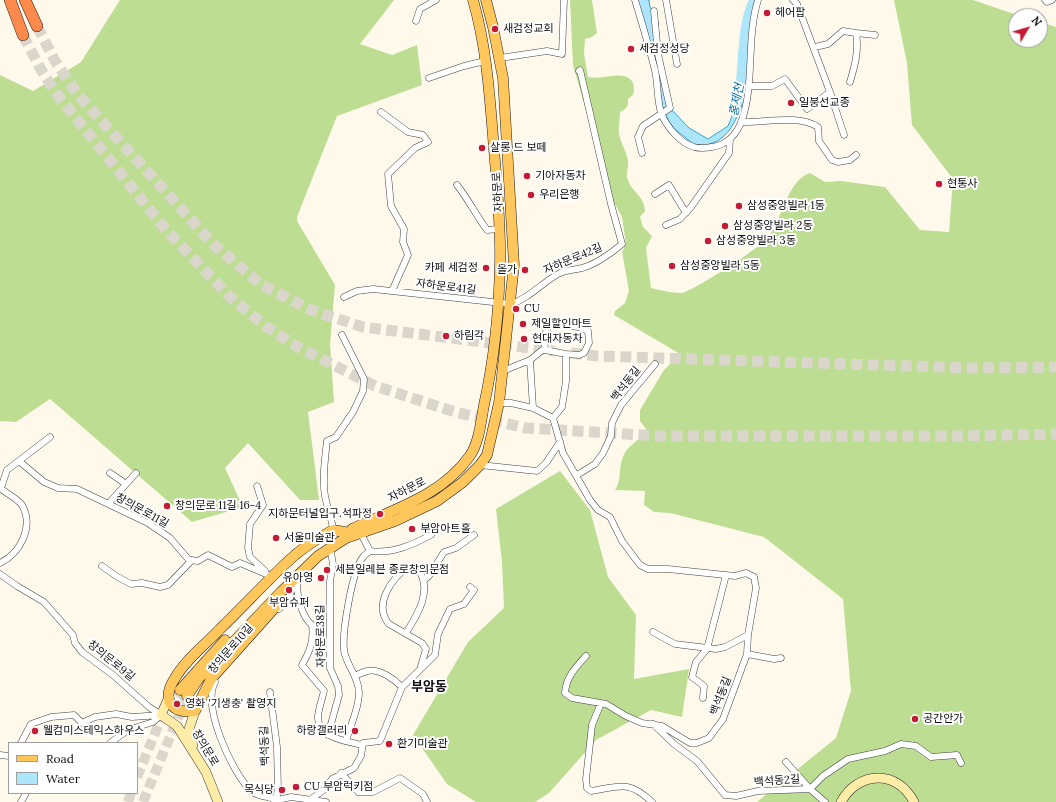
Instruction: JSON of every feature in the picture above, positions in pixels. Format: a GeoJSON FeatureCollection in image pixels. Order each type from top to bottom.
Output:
{"type":"FeatureCollection","features":[{"type":"Feature","properties":{"kind":"highway"},"geometry":{"type":"LineString","coordinates":[[10,0],[23,35]]}},
{"type":"Feature","properties":{"kind":"highway"},"geometry":{"type":"LineString","coordinates":[[25,0],[38,26]]}},
{"type":"Feature","properties":{"kind":"main road","name":"자하문로"},"geometry":{"type":"LineString","coordinates":[[472,0],[480,26],[492,124],[500,264],[498,304],[487,393],[479,431],[471,455],[455,476],[439,487],[406,506],[345,532],[321,547],[287,576],[202,665],[183,693],[318,556],[330,547],[360,532],[395,521],[437,501],[463,482],[480,466],[486,455],[490,444],[499,403],[511,304],[514,265],[505,101],[500,58],[486,0]]}},
{"type":"Feature","properties":{"kind":"main road"},"geometry":{"type":"LineString","coordinates":[[318,556],[314,566],[211,679],[195,711],[180,712],[174,709],[170,705],[169,697],[174,679],[180,670],[271,576],[296,554],[318,538],[333,530],[345,532]]}},
{"type":"Feature","properties":{"kind":"street"},"geometry":{"type":"LineString","coordinates":[[416,21],[420,9],[436,0]]}},
{"type":"Feature","properties":{"kind":"street"},"geometry":{"type":"LineString","coordinates":[[500,58],[547,51],[562,54],[564,0]]}},
{"type":"Feature","properties":{"kind":"street"},"geometry":{"type":"LineString","coordinates":[[635,0],[655,72],[661,113],[665,121],[676,135],[694,147],[715,147],[730,140]]}},
{"type":"Feature","properties":{"kind":"street"},"geometry":{"type":"LineString","coordinates":[[666,0],[676,64]]}},
{"type":"Feature","properties":{"kind":"street"},"geometry":{"type":"LineString","coordinates":[[666,225],[677,221],[686,213],[729,153],[730,140],[741,122],[749,86],[751,30],[758,0]]}},
{"type":"Feature","properties":{"kind":"street"},"geometry":{"type":"LineString","coordinates":[[793,0],[797,4],[815,47],[844,136]]}},
{"type":"Feature","properties":{"kind":"street"},"geometry":{"type":"LineString","coordinates":[[1045,0],[1048,2],[1052,0]]}},
{"type":"Feature","properties":{"kind":"street"},"geometry":{"type":"LineString","coordinates":[[642,153],[638,137],[643,126],[670,108],[658,54],[654,12]]}},
{"type":"Feature","properties":{"kind":"street"},"geometry":{"type":"LineString","coordinates":[[815,47],[828,44],[843,31],[875,36]]}},
{"type":"Feature","properties":{"kind":"street"},"geometry":{"type":"LineString","coordinates":[[850,82],[857,59],[858,46],[856,33]]}},
{"type":"Feature","properties":{"kind":"street"},"geometry":{"type":"LineString","coordinates":[[429,78],[464,66],[485,61]]}},
{"type":"Feature","properties":{"kind":"street","name":"자하문로42길"},"geometry":{"type":"LineString","coordinates":[[511,304],[523,299],[544,282],[560,273],[584,268],[607,256],[622,244],[611,204],[580,70],[579,72]]}},
{"type":"Feature","properties":{"kind":"street"},"geometry":{"type":"LineString","coordinates":[[749,86],[772,86],[785,79],[806,109],[830,92]]}},
{"type":"Feature","properties":{"kind":"street"},"geometry":{"type":"LineString","coordinates":[[381,112],[408,132],[423,134],[428,142],[415,148],[388,174],[391,206],[404,229],[403,242],[408,255],[392,291]]}},
{"type":"Feature","properties":{"kind":"street"},"geometry":{"type":"LineString","coordinates":[[741,122],[799,120],[810,122],[818,127],[819,141],[832,160],[838,162],[844,161],[856,155]]}},
{"type":"Feature","properties":{"kind":"street","name":"자하문로"},"geometry":{"type":"LineString","coordinates":[[457,185],[469,200],[475,214],[487,230],[499,229]]}},
{"type":"Feature","properties":{"kind":"street"},"geometry":{"type":"LineString","coordinates":[[655,194],[668,185],[686,213]]}},
{"type":"Feature","properties":{"kind":"street","name":"자하문로41길"},"geometry":{"type":"LineString","coordinates":[[344,296],[357,291],[373,289],[452,297],[498,304],[511,304]]}},
{"type":"Feature","properties":{"kind":"street"},"geometry":{"type":"LineString","coordinates":[[503,371],[530,360],[545,348],[546,328],[552,323],[578,327],[588,331],[589,343],[584,353],[579,355],[545,350],[545,348]]}},
{"type":"Feature","properties":{"kind":"street"},"geometry":{"type":"LineString","coordinates":[[333,530],[331,514],[325,497],[324,482],[327,441],[336,437],[353,412],[364,391],[364,379],[342,335]]}},
{"type":"Feature","properties":{"kind":"street"},"geometry":{"type":"LineString","coordinates":[[499,403],[510,403],[533,408],[553,418],[562,408],[566,381],[566,354]]}},
{"type":"Feature","properties":{"kind":"street"},"geometry":{"type":"LineString","coordinates":[[530,360],[533,408]]}},
{"type":"Feature","properties":{"kind":"street","name":"백석동길"},"geometry":{"type":"LineString","coordinates":[[577,475],[595,464],[612,436],[612,423],[621,405],[655,364]]}},
{"type":"Feature","properties":{"kind":"street","name":"백석동길"},"geometry":{"type":"LineString","coordinates":[[553,418],[563,454],[577,475],[590,500],[598,510],[610,517],[622,541],[640,564],[648,569],[668,569],[734,576],[746,573],[754,577],[756,588],[748,635],[747,654],[723,719],[709,738],[697,743],[690,743],[662,726],[652,723],[642,723],[626,716],[606,704],[572,698],[565,693],[566,684],[569,678],[586,656]]}},
{"type":"Feature","properties":{"kind":"street"},"geometry":{"type":"LineString","coordinates":[[0,563],[6,560],[26,536],[28,519],[22,504],[0,488],[7,470],[50,437]]}},
{"type":"Feature","properties":{"kind":"street"},"geometry":{"type":"LineString","coordinates":[[480,466],[537,471],[546,463],[560,442]]}},
{"type":"Feature","properties":{"kind":"street","name":"창의문로11길"},"geometry":{"type":"LineString","coordinates":[[19,461],[44,482],[58,488],[76,489],[148,523],[170,538],[189,560],[192,560]]}},
{"type":"Feature","properties":{"kind":"street"},"geometry":{"type":"LineString","coordinates":[[110,473],[126,484]]}},
{"type":"Feature","properties":{"kind":"street"},"geometry":{"type":"LineString","coordinates":[[108,504],[136,473]]}},
{"type":"Feature","properties":{"kind":"street"},"geometry":{"type":"LineString","coordinates":[[257,486],[263,505],[250,524],[248,548],[250,557],[271,576]]}},
{"type":"Feature","properties":{"kind":"street"},"geometry":{"type":"LineString","coordinates":[[360,532],[370,551]]}},
{"type":"Feature","properties":{"kind":"street"},"geometry":{"type":"LineString","coordinates":[[346,741],[358,702],[359,693],[355,676],[344,651],[344,638],[356,570],[363,556],[370,551],[379,552],[398,549],[431,535]]}},
{"type":"Feature","properties":{"kind":"street"},"geometry":{"type":"LineString","coordinates":[[424,580],[429,576],[444,552],[456,548],[474,535]]}},
{"type":"Feature","properties":{"kind":"street","name":"자하문로38길"},"geometry":{"type":"LineString","coordinates":[[328,735],[339,695],[338,686],[330,668],[330,582],[333,564],[330,547]]}},
{"type":"Feature","properties":{"kind":"street"},"geometry":{"type":"LineString","coordinates":[[102,566],[131,584],[142,583],[160,587],[168,585],[192,560],[198,561],[208,555],[232,567],[240,563],[271,576]]}},
{"type":"Feature","properties":{"kind":"street"},"geometry":{"type":"LineString","coordinates":[[406,633],[425,592],[424,580],[418,569],[408,567],[399,573],[383,601],[386,620],[389,624],[406,633],[422,644],[426,649],[424,659],[417,674]]}},
{"type":"Feature","properties":{"kind":"street","name":"창의문로9길"},"geometry":{"type":"LineString","coordinates":[[0,574],[44,602],[73,635],[75,643],[82,652],[113,675],[149,708],[160,715]]}},
{"type":"Feature","properties":{"kind":"street","name":"백석동길"},"geometry":{"type":"LineString","coordinates":[[703,698],[704,686],[692,677],[696,662],[707,649],[726,575]]}},
{"type":"Feature","properties":{"kind":"street"},"geometry":{"type":"LineString","coordinates":[[295,587],[305,620],[312,625],[311,650],[302,665],[324,690],[318,717],[321,729],[328,735],[362,745],[363,743],[380,741],[402,687],[435,655],[438,634],[450,609],[464,604],[474,590],[470,587]]}},
{"type":"Feature","properties":{"kind":"street","name":"창의문로10길"},"geometry":{"type":"LineString","coordinates":[[274,801],[257,795],[250,790],[228,756],[221,739],[212,702],[211,691],[216,679],[283,604],[295,587]]}},
{"type":"Feature","properties":{"kind":"street"},"geometry":{"type":"LineString","coordinates":[[653,632],[675,644],[707,649],[725,647],[748,635]]}},
{"type":"Feature","properties":{"kind":"street"},"geometry":{"type":"LineString","coordinates":[[747,654],[774,659],[782,658]]}},
{"type":"Feature","properties":{"kind":"street"},"geometry":{"type":"LineString","coordinates":[[355,676],[368,670],[382,673],[395,680],[402,687]]}},
{"type":"Feature","properties":{"kind":"street","name":"백석동길"},"geometry":{"type":"LineString","coordinates":[[270,692],[277,747],[278,790],[274,801]]}},
{"type":"Feature","properties":{"kind":"street"},"geometry":{"type":"LineString","coordinates":[[111,742],[128,730],[153,722],[160,715],[169,697]]}},
{"type":"Feature","properties":{"kind":"street"},"geometry":{"type":"LineString","coordinates":[[601,703],[592,725],[586,779],[587,788],[591,791],[628,786],[640,790],[652,802]]}},
{"type":"Feature","properties":{"kind":"street"},"geometry":{"type":"LineString","coordinates":[[193,752],[190,729],[195,711]]}},
{"type":"Feature","properties":{"kind":"street"},"geometry":{"type":"LineString","coordinates":[[22,742],[31,724],[51,717],[74,715],[82,723],[95,717],[116,714],[132,716],[160,715]]}},
{"type":"Feature","properties":{"kind":"street","name":"창의문로"},"geometry":{"type":"LineString","coordinates":[[160,715],[177,726],[206,772],[218,802]]}},
{"type":"Feature","properties":{"kind":"street","name":"백석동2길"},"geometry":{"type":"LineString","coordinates":[[652,723],[674,744],[697,761],[725,795],[736,796],[758,791],[810,789],[823,776],[848,759],[885,751],[901,744],[916,746],[931,758],[957,755],[960,763]]}},
{"type":"Feature","properties":{"kind":"street"},"geometry":{"type":"LineString","coordinates":[[310,800],[325,789],[332,779],[341,773],[354,768],[361,756],[362,745]]}},
{"type":"Feature","properties":{"kind":"street"},"geometry":{"type":"LineString","coordinates":[[786,762],[810,789],[825,802]]}},
{"type":"Feature","properties":{"kind":"street"},"geometry":{"type":"LineString","coordinates":[[341,773],[358,792],[373,792],[400,778],[423,794],[427,802]]}},
{"type":"Feature","properties":{"kind":"street"},"geometry":{"type":"LineString","coordinates":[[841,802],[855,785],[866,780],[878,778],[896,782],[909,794],[914,802]]}},
{"type":"Feature","properties":{"kind":"street"},"geometry":{"type":"LineString","coordinates":[[274,801],[291,797],[326,802]]}},
{"type":"Feature","properties":{"kind":"green space"},"geometry":{"type":"Polygon","coordinates":[[[120,0],[394,0],[360,44],[392,55],[417,45],[422,85],[337,116],[297,217],[297,221],[335,285],[330,344],[334,402],[308,412],[319,500],[300,500],[248,443],[225,468],[243,507],[192,522],[50,399],[16,422],[0,421],[0,75],[33,91],[81,62],[120,0]]]}},
{"type":"Feature","properties":{"kind":"green space"},"geometry":{"type":"Polygon","coordinates":[[[570,0],[592,0],[597,33],[592,37],[585,39],[584,54],[588,77],[623,76],[632,82],[634,89],[634,93],[628,99],[627,107],[620,112],[619,132],[628,161],[627,178],[630,185],[643,201],[645,211],[640,217],[643,227],[652,236],[646,248],[651,288],[681,293],[710,279],[738,261],[766,240],[772,232],[795,184],[802,177],[810,173],[825,182],[841,181],[885,187],[920,230],[949,232],[953,179],[912,125],[907,63],[894,0],[973,0],[1008,12],[1008,48],[1048,48],[1048,24],[1056,27],[1056,802],[757,802],[836,738],[851,691],[843,599],[764,537],[670,513],[654,512],[644,505],[645,491],[615,490],[625,452],[644,433],[646,429],[640,421],[640,410],[664,370],[680,354],[614,315],[615,311],[625,303],[629,291],[622,252],[626,244],[622,217],[610,195],[573,65],[570,0]]]}},
{"type":"Feature","properties":{"kind":"green space"},"geometry":{"type":"Polygon","coordinates":[[[560,471],[590,510],[608,577],[636,615],[634,679],[689,669],[682,717],[651,710],[596,740],[549,793],[535,802],[476,802],[447,784],[413,735],[468,642],[504,608],[502,562],[496,509],[560,471]]]}},
{"type":"Feature","properties":{"kind":"water","name":"홍제천"},"geometry":{"type":"Polygon","coordinates":[[[640,0],[649,0],[650,7],[658,22],[660,53],[671,109],[689,128],[708,139],[728,126],[738,101],[743,78],[747,44],[748,12],[752,0],[760,0],[756,13],[747,83],[740,110],[728,132],[713,143],[706,145],[694,144],[676,130],[667,118],[659,94],[655,67],[653,30],[643,15],[640,0]]]}},
{"type":"Feature","properties":{"kind":"waterway","name":"홍제천"},"geometry":{"type":"LineString","coordinates":[[642,0],[658,71]]}},
{"type":"Feature","properties":{"kind":"waterway","name":"홍제천"},"geometry":{"type":"LineString","coordinates":[[739,100],[747,22],[755,0]]}},
{"type":"Feature","properties":{"kind":"tunnel"},"geometry":{"type":"LineString","coordinates":[[37,26],[55,61],[78,95],[214,245],[262,285],[311,310],[363,327],[554,351]]}},
{"type":"Feature","properties":{"kind":"tunnel"},"geometry":{"type":"LineString","coordinates":[[23,35],[40,68],[56,93],[166,230],[230,297],[267,327],[298,347],[375,386],[455,412],[526,428],[658,436],[957,436],[1056,434]]}},
{"type":"Feature","properties":{"kind":"tunnel"},"geometry":{"type":"LineString","coordinates":[[571,353],[597,356],[972,368],[1056,367]]}},
{"type":"Feature","properties":{"kind":"tunnel"},"geometry":{"type":"LineString","coordinates":[[138,775],[160,721],[180,690]]}},
{"type":"Feature","properties":{"kind":"tunnel"},"geometry":{"type":"LineString","coordinates":[[143,802],[187,696]]}},
{"type":"Feature","properties":{"kind":"tunnel"},"geometry":{"type":"LineString","coordinates":[[128,802],[131,794]]}},
{"type":"Feature","properties":{"kind":"place","name":"헤어팝"},"geometry":{"type":"Point","coordinates":[767,13]}},
{"type":"Feature","properties":{"kind":"place","name":"새검정교회"},"geometry":{"type":"Point","coordinates":[495,29]}},
{"type":"Feature","properties":{"kind":"place","name":"세검정성당"},"geometry":{"type":"Point","coordinates":[631,49]}},
{"type":"Feature","properties":{"kind":"place","name":"일붕선교종"},"geometry":{"type":"Point","coordinates":[791,103]}},
{"type":"Feature","properties":{"kind":"place","name":"살롱 드 보떼"},"geometry":{"type":"Point","coordinates":[482,148]}},
{"type":"Feature","properties":{"kind":"place","name":"기아자동차"},"geometry":{"type":"Point","coordinates":[527,176]}},
{"type":"Feature","properties":{"kind":"place","name":"현통사"},"geometry":{"type":"Point","coordinates":[939,184]}},
{"type":"Feature","properties":{"kind":"place","name":"우리은행"},"geometry":{"type":"Point","coordinates":[531,195]}},
{"type":"Feature","properties":{"kind":"place","name":"삼성중앙빌라 1동"},"geometry":{"type":"Point","coordinates":[739,206]}},
{"type":"Feature","properties":{"kind":"place","name":"삼성중앙빌라 2동"},"geometry":{"type":"Point","coordinates":[725,226]}},
{"type":"Feature","properties":{"kind":"place","name":"삼성중앙빌라 3동"},"geometry":{"type":"Point","coordinates":[708,241]}},
{"type":"Feature","properties":{"kind":"place","name":"삼성중앙빌라 5동"},"geometry":{"type":"Point","coordinates":[672,266]}},
{"type":"Feature","properties":{"kind":"place","name":"카페 세검정"},"geometry":{"type":"Point","coordinates":[486,268]}},
{"type":"Feature","properties":{"kind":"place","name":"올가"},"geometry":{"type":"Point","coordinates":[525,270]}},
{"type":"Feature","properties":{"kind":"place","name":"CU"},"geometry":{"type":"Point","coordinates":[516,309]}},
{"type":"Feature","properties":{"kind":"place","name":"제일할인마트"},"geometry":{"type":"Point","coordinates":[523,324]}},
{"type":"Feature","properties":{"kind":"place","name":"하림각"},"geometry":{"type":"Point","coordinates":[446,336]}},
{"type":"Feature","properties":{"kind":"place","name":"현대자동차"},"geometry":{"type":"Point","coordinates":[524,339]}},
{"type":"Feature","properties":{"kind":"place","name":"창의문로 11길 16-4"},"geometry":{"type":"Point","coordinates":[167,506]}},
{"type":"Feature","properties":{"kind":"place","name":"지하문터널입구.석파정"},"geometry":{"type":"Point","coordinates":[380,514]}},
{"type":"Feature","properties":{"kind":"place","name":"부암아트홀"},"geometry":{"type":"Point","coordinates":[412,529]}},
{"type":"Feature","properties":{"kind":"place","name":"서울미술관"},"geometry":{"type":"Point","coordinates":[276,538]}},
{"type":"Feature","properties":{"kind":"place","name":"세븐일레븐 종로창의문점"},"geometry":{"type":"Point","coordinates":[327,570]}},
{"type":"Feature","properties":{"kind":"place","name":"유아영"},"geometry":{"type":"Point","coordinates":[321,578]}},
{"type":"Feature","properties":{"kind":"place","name":"부암슈퍼"},"geometry":{"type":"Point","coordinates":[289,590]}},
{"type":"Feature","properties":{"kind":"place","name":"영화 '기생충' 촬영지"},"geometry":{"type":"Point","coordinates":[177,704]}},
{"type":"Feature","properties":{"kind":"place","name":"공간안가"},"geometry":{"type":"Point","coordinates":[915,719]}},
{"type":"Feature","properties":{"kind":"place","name":"웰컴미스테익스하우스"},"geometry":{"type":"Point","coordinates":[35,731]}},
{"type":"Feature","properties":{"kind":"place","name":"하랑갤러리"},"geometry":{"type":"Point","coordinates":[355,731]}},
{"type":"Feature","properties":{"kind":"place","name":"환기미술관"},"geometry":{"type":"Point","coordinates":[389,744]}},
{"type":"Feature","properties":{"kind":"place","name":"CU 부암럭키점"},"geometry":{"type":"Point","coordinates":[296,787]}},
{"type":"Feature","properties":{"kind":"place","name":"목식당"},"geometry":{"type":"Point","coordinates":[282,790]}},
{"type":"Feature","properties":{"kind":"district","name":"부암동"},"geometry":{"type":"Point","coordinates":[429,687]}}]}
